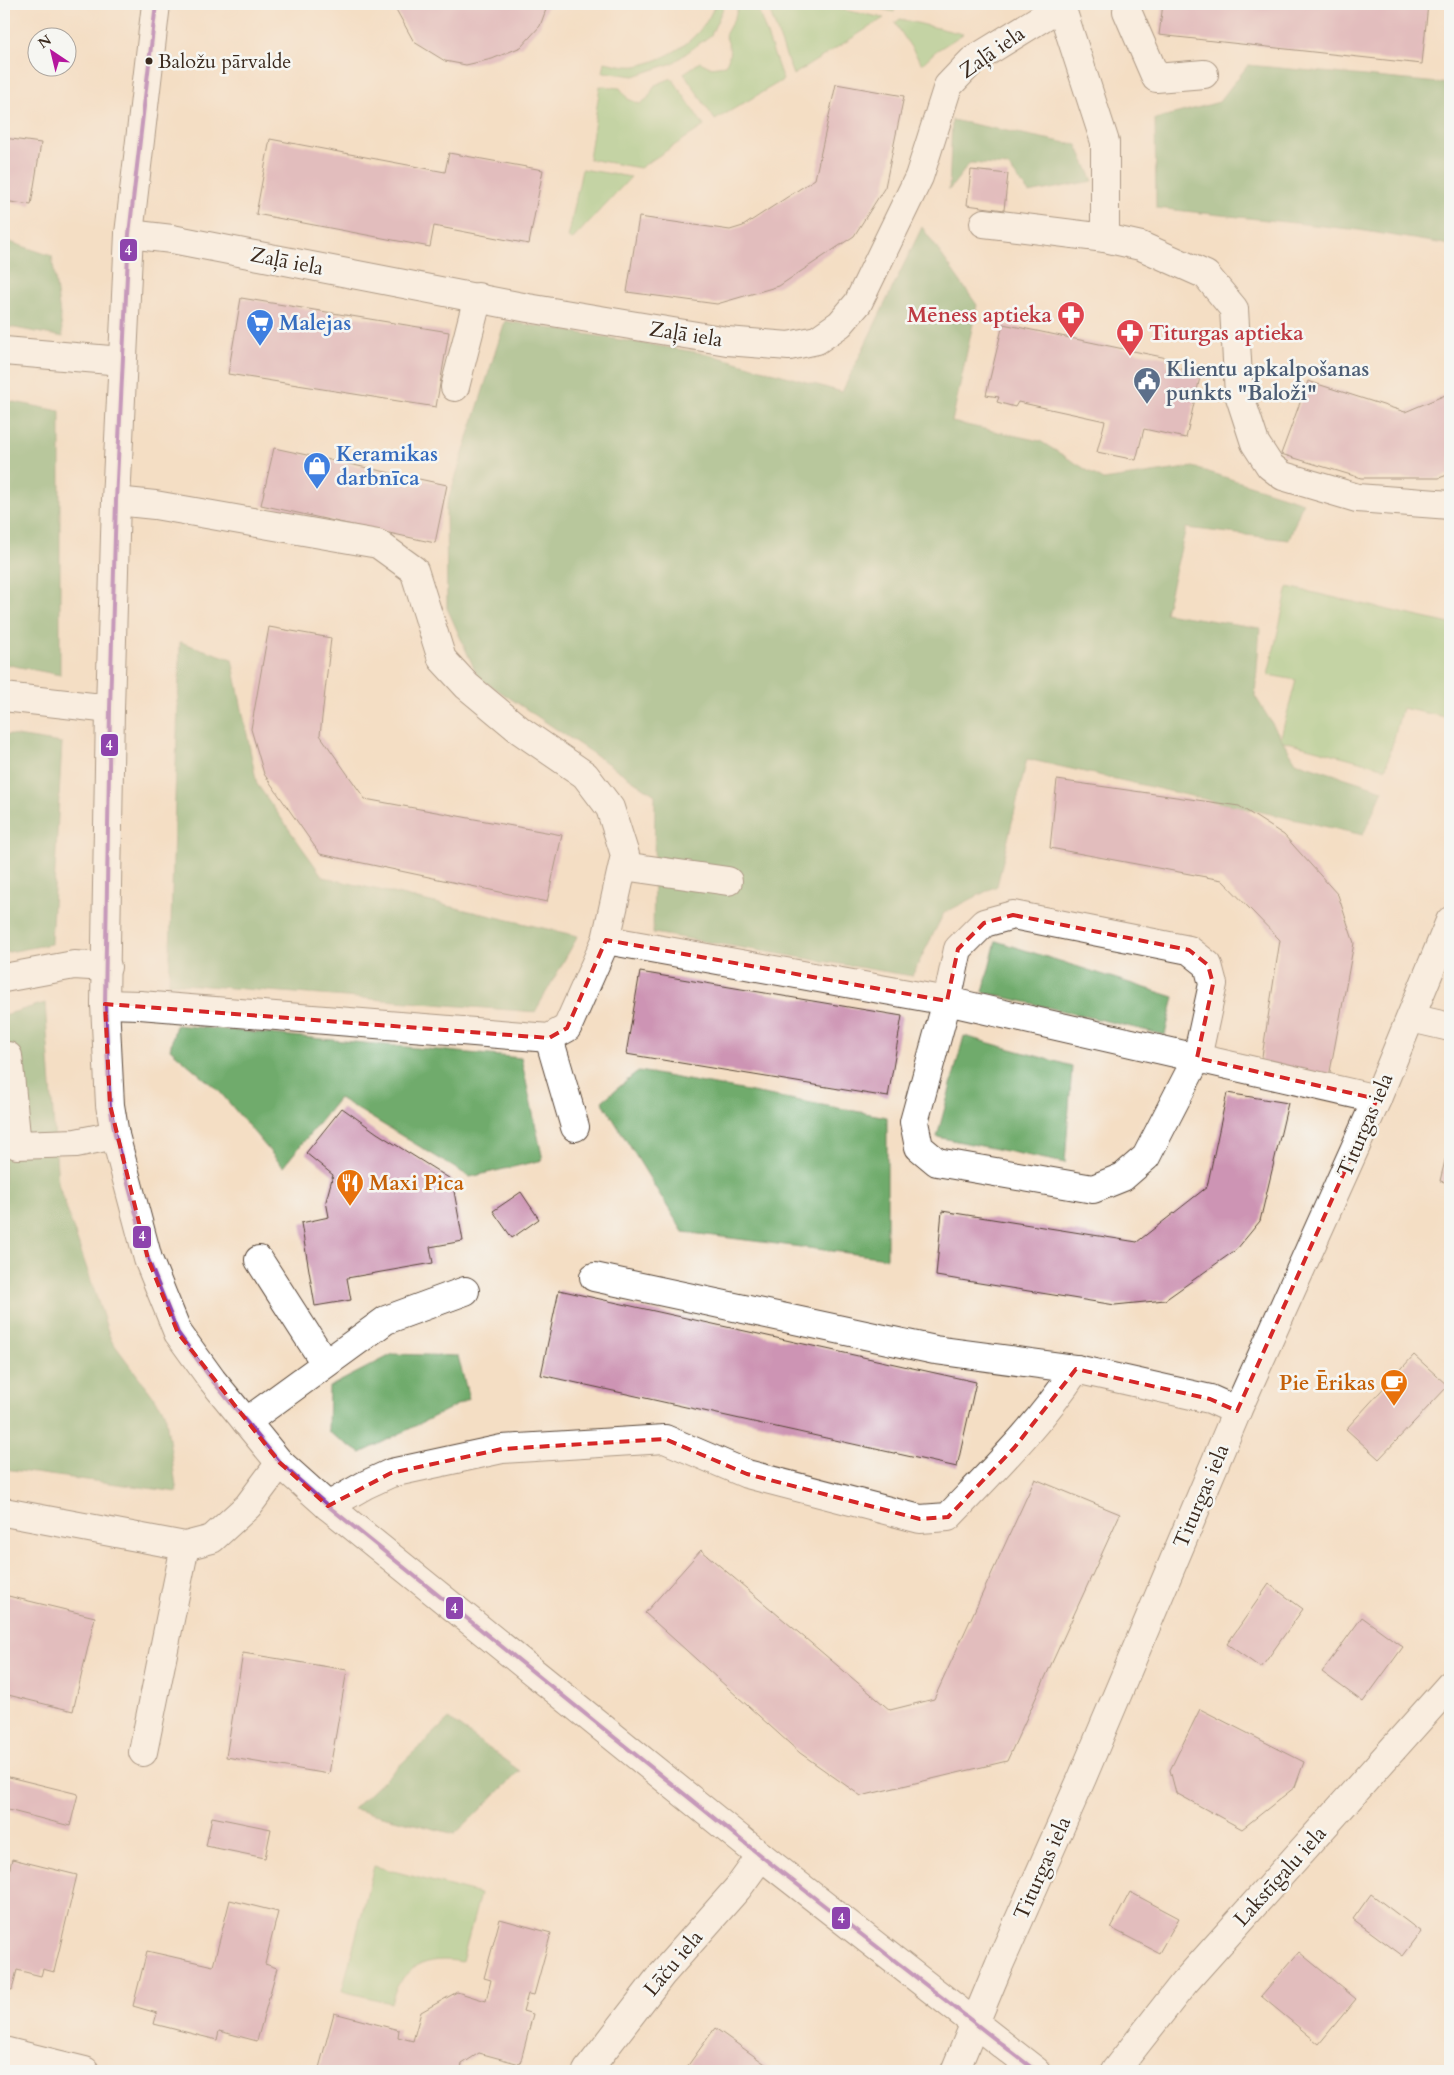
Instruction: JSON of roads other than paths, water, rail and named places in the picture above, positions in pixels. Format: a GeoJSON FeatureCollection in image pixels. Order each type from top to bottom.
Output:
{"type":"FeatureCollection","features":[{"type":"Feature","properties":{"kind":"street"},"geometry":{"type":"LineString","coordinates":[[156,4],[130,234],[122,361],[110,710],[106,1004],[110,1104],[115,1134],[148,1260],[178,1333],[212,1380],[280,1464],[328,1506],[761,1856],[1036,2071]]}},
{"type":"Feature","properties":{"kind":"street"},"geometry":{"type":"LineString","coordinates":[[1128,4],[1127,11],[1156,78],[1204,74]]}},
{"type":"Feature","properties":{"kind":"street"},"geometry":{"type":"LineString","coordinates":[[1061,5],[1105,142],[1105,238]]}},
{"type":"Feature","properties":{"kind":"street","name":"Zaļā iela"},"geometry":{"type":"LineString","coordinates":[[130,234],[172,238],[528,308],[727,341],[789,346],[817,340],[840,324],[858,303],[919,177],[948,86],[972,61],[1061,5]]}},
{"type":"Feature","properties":{"kind":"street"},"geometry":{"type":"LineString","coordinates":[[984,223],[1105,238],[1141,246],[1206,274],[1234,309],[1239,394],[1255,443],[1270,466],[1283,476],[1356,498],[1450,505]]}},
{"type":"Feature","properties":{"kind":"street"},"geometry":{"type":"LineString","coordinates":[[455,387],[478,297]]}},
{"type":"Feature","properties":{"kind":"street"},"geometry":{"type":"LineString","coordinates":[[4,351],[122,361]]}},
{"type":"Feature","properties":{"kind":"street"},"geometry":{"type":"LineString","coordinates":[[106,1004],[549,1038],[567,1028],[606,940],[625,855],[610,808],[585,774],[521,731],[467,686],[442,659],[414,570],[378,544],[155,504],[116,501]]}},
{"type":"Feature","properties":{"kind":"street"},"geometry":{"type":"LineString","coordinates":[[4,697],[110,710]]}},
{"type":"Feature","properties":{"kind":"street"},"geometry":{"type":"LineString","coordinates":[[623,866],[728,881]]}},
{"type":"Feature","properties":{"kind":"street"},"geometry":{"type":"LineString","coordinates":[[1012,914],[1189,950],[1208,965],[1213,984],[1197,1058],[1146,1157],[1122,1177],[1093,1189],[937,1162],[919,1147],[914,1122],[947,1001],[958,949],[984,923],[1012,914]]}},
{"type":"Feature","properties":{"kind":"street","name":"Titurgas iela"},"geometry":{"type":"LineString","coordinates":[[954,2071],[1082,1778],[1237,1411],[1412,1018],[1450,921]]}},
{"type":"Feature","properties":{"kind":"street"},"geometry":{"type":"LineString","coordinates":[[606,940],[947,1001],[1377,1099]]}},
{"type":"Feature","properties":{"kind":"street"},"geometry":{"type":"LineString","coordinates":[[4,978],[74,965],[107,967]]}},
{"type":"Feature","properties":{"kind":"street"},"geometry":{"type":"LineString","coordinates":[[1412,1018],[1450,1028]]}},
{"type":"Feature","properties":{"kind":"street"},"geometry":{"type":"LineString","coordinates":[[549,1038],[575,1127]]}},
{"type":"Feature","properties":{"kind":"street"},"geometry":{"type":"LineString","coordinates":[[8,1056],[17,1145],[76,1143],[115,1134]]}},
{"type":"Feature","properties":{"kind":"street"},"geometry":{"type":"LineString","coordinates":[[260,1260],[325,1363]]}},
{"type":"Feature","properties":{"kind":"street"},"geometry":{"type":"LineString","coordinates":[[594,1278],[935,1350],[1076,1369],[1210,1399],[1237,1411]]}},
{"type":"Feature","properties":{"kind":"street"},"geometry":{"type":"LineString","coordinates":[[246,1422],[386,1320],[465,1291]]}},
{"type":"Feature","properties":{"kind":"street"},"geometry":{"type":"LineString","coordinates":[[328,1506],[391,1473],[502,1449],[665,1439],[747,1474],[920,1519],[948,1517],[1014,1448],[1061,1392],[1076,1369]]}},
{"type":"Feature","properties":{"kind":"street"},"geometry":{"type":"LineString","coordinates":[[4,1512],[185,1546],[212,1539],[248,1506],[280,1464]]}},
{"type":"Feature","properties":{"kind":"street"},"geometry":{"type":"LineString","coordinates":[[143,1752],[185,1546]]}},
{"type":"Feature","properties":{"kind":"street","name":"Lakstīgalu iela"},"geometry":{"type":"LineString","coordinates":[[1115,2071],[1184,1983],[1450,1685]]}},
{"type":"Feature","properties":{"kind":"street","name":"Lāču iela"},"geometry":{"type":"LineString","coordinates":[[587,2071],[662,1974],[738,1888],[761,1856]]}},
{"type":"Feature","properties":{"kind":"street"},"geometry":{"type":"LineString","coordinates":[[4,2051],[84,2071]]}},
{"type":"Feature","properties":{"kind":"place","name":"Baložu pārvalde"},"geometry":{"type":"Point","coordinates":[149,61]}},
{"type":"Feature","properties":{"kind":"place","name":"Mēness aptieka"},"geometry":{"type":"Point","coordinates":[1071,339]}},
{"type":"Feature","properties":{"kind":"place","name":"Malejas"},"geometry":{"type":"Point","coordinates":[260,347]}},
{"type":"Feature","properties":{"kind":"place","name":"Titurgas aptieka"},"geometry":{"type":"Point","coordinates":[1130,357]}},
{"type":"Feature","properties":{"kind":"place","name":"Klientu apkalpošanas punkts \"Baloži\""},"geometry":{"type":"Point","coordinates":[1147,405]}},
{"type":"Feature","properties":{"kind":"place","name":"Keramikas darbnīca"},"geometry":{"type":"Point","coordinates":[317,490]}},
{"type":"Feature","properties":{"kind":"place","name":"Maxi Pica"},"geometry":{"type":"Point","coordinates":[350,1207]}},
{"type":"Feature","properties":{"kind":"place","name":"Pie Ērikas"},"geometry":{"type":"Point","coordinates":[1394,1407]}}]}
